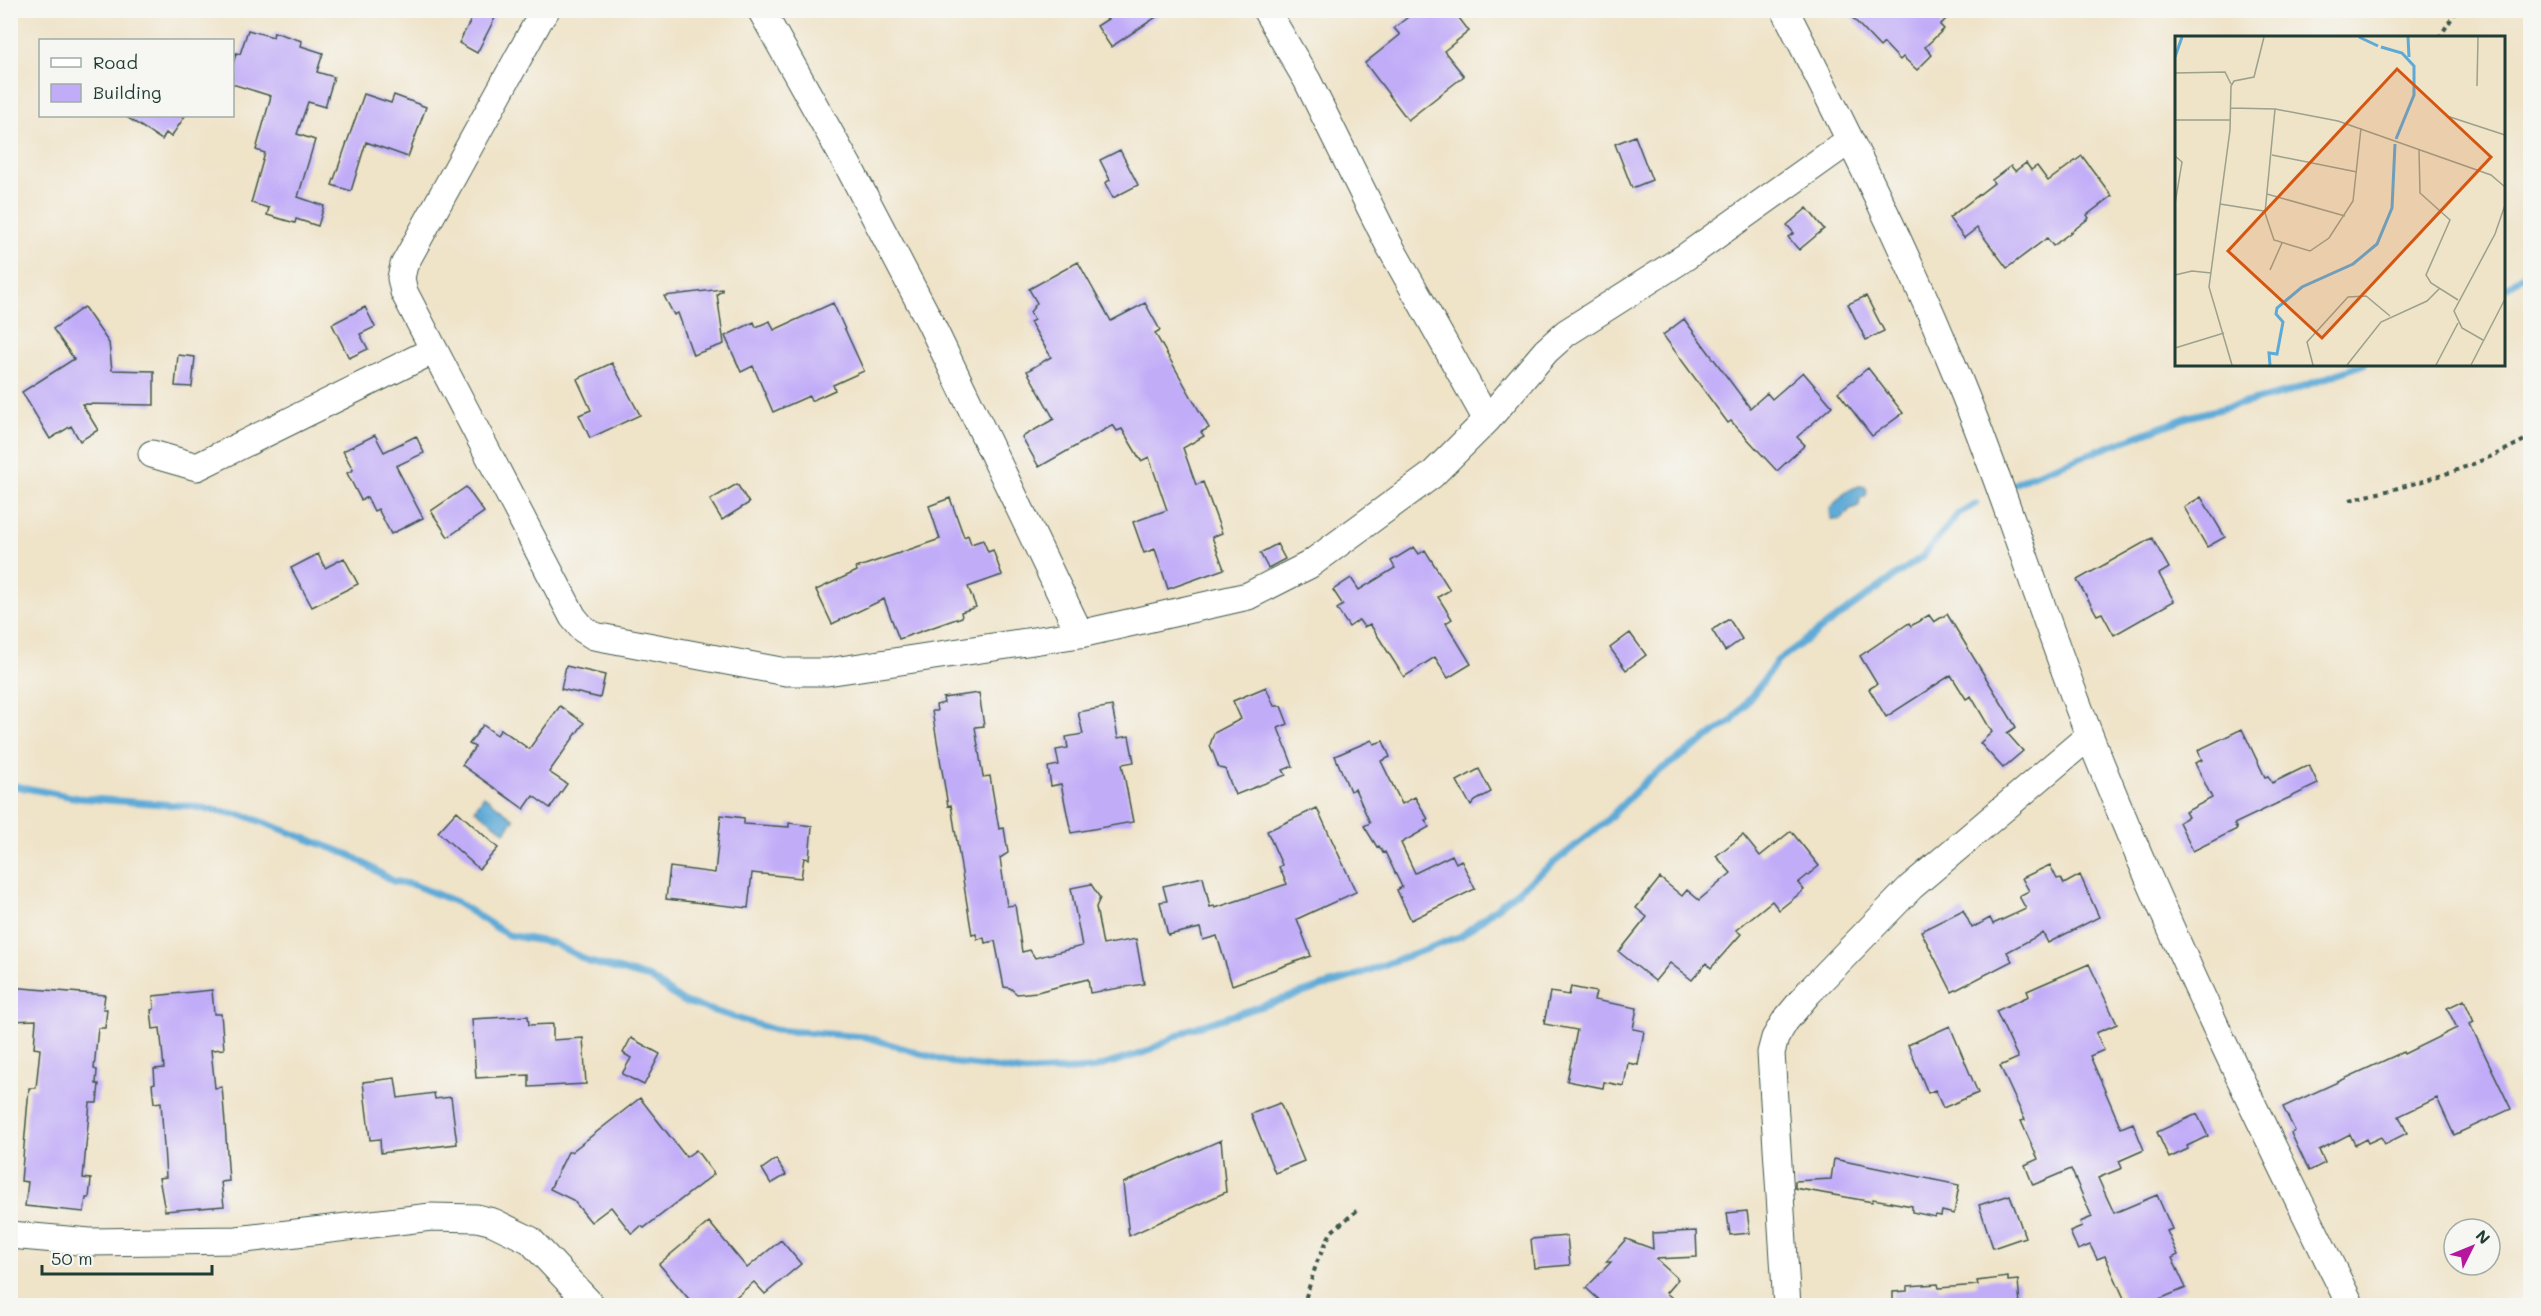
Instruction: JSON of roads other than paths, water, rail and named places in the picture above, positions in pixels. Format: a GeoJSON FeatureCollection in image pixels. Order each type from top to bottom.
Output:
{"type":"FeatureCollection","features":[{"type":"Feature","properties":{"kind":"street"},"geometry":{"type":"LineString","coordinates":[[546,10],[404,265],[401,278],[404,292],[573,617],[583,629],[594,636],[806,673],[1080,634],[1248,596],[1309,565],[1432,475],[1487,420],[1546,351],[1566,333],[1684,258],[1850,140]]}},
{"type":"Feature","properties":{"kind":"street"},"geometry":{"type":"LineString","coordinates":[[761,10],[851,171],[930,322],[1080,634]]}},
{"type":"Feature","properties":{"kind":"street"},"geometry":{"type":"LineString","coordinates":[[1266,10],[1307,80],[1388,243],[1487,420]]}},
{"type":"Feature","properties":{"kind":"street"},"geometry":{"type":"LineString","coordinates":[[1785,10],[1897,237],[1961,385],[2090,736],[2171,928],[2253,1108],[2351,1305]]}},
{"type":"Feature","properties":{"kind":"street"},"geometry":{"type":"LineString","coordinates":[[152,454],[197,467],[434,350]]}},
{"type":"Feature","properties":{"kind":"street"},"geometry":{"type":"LineString","coordinates":[[1787,1305],[1771,1053],[1775,1038],[1785,1021],[1809,992],[1911,887],[2090,736]]}},
{"type":"Feature","properties":{"kind":"street"},"geometry":{"type":"LineString","coordinates":[[10,1235],[90,1242],[237,1240],[431,1217],[477,1218],[493,1222],[530,1240],[592,1305]]}},
{"type":"Feature","properties":{"kind":"water"},"geometry":{"type":"Polygon","coordinates":[[[1865,486],[1867,492],[1865,497],[1860,498],[1859,506],[1850,509],[1841,520],[1831,519],[1830,508],[1847,491],[1865,486]]]}},
{"type":"Feature","properties":{"kind":"water"},"geometry":{"type":"Polygon","coordinates":[[[484,796],[514,819],[505,832],[475,809],[484,796]]]}},
{"type":"Feature","properties":{"kind":"waterway"},"geometry":{"type":"LineString","coordinates":[[2505,289],[2530,270]]}},
{"type":"Feature","properties":{"kind":"waterway"},"geometry":{"type":"LineString","coordinates":[[2009,487],[2030,476],[2188,417],[2285,393],[2359,366]]}},
{"type":"Feature","properties":{"kind":"waterway"},"geometry":{"type":"LineString","coordinates":[[10,785],[78,798],[190,806],[246,816],[350,855],[393,881],[414,885],[456,902],[508,935],[553,943],[590,962],[650,978],[682,1001],[775,1030],[866,1037],[949,1062],[1025,1072],[1091,1069],[1146,1052],[1190,1029],[1349,978],[1461,936],[1604,823],[1649,778],[1732,721],[1777,661],[1923,556],[1959,513],[1976,504]]}}]}
